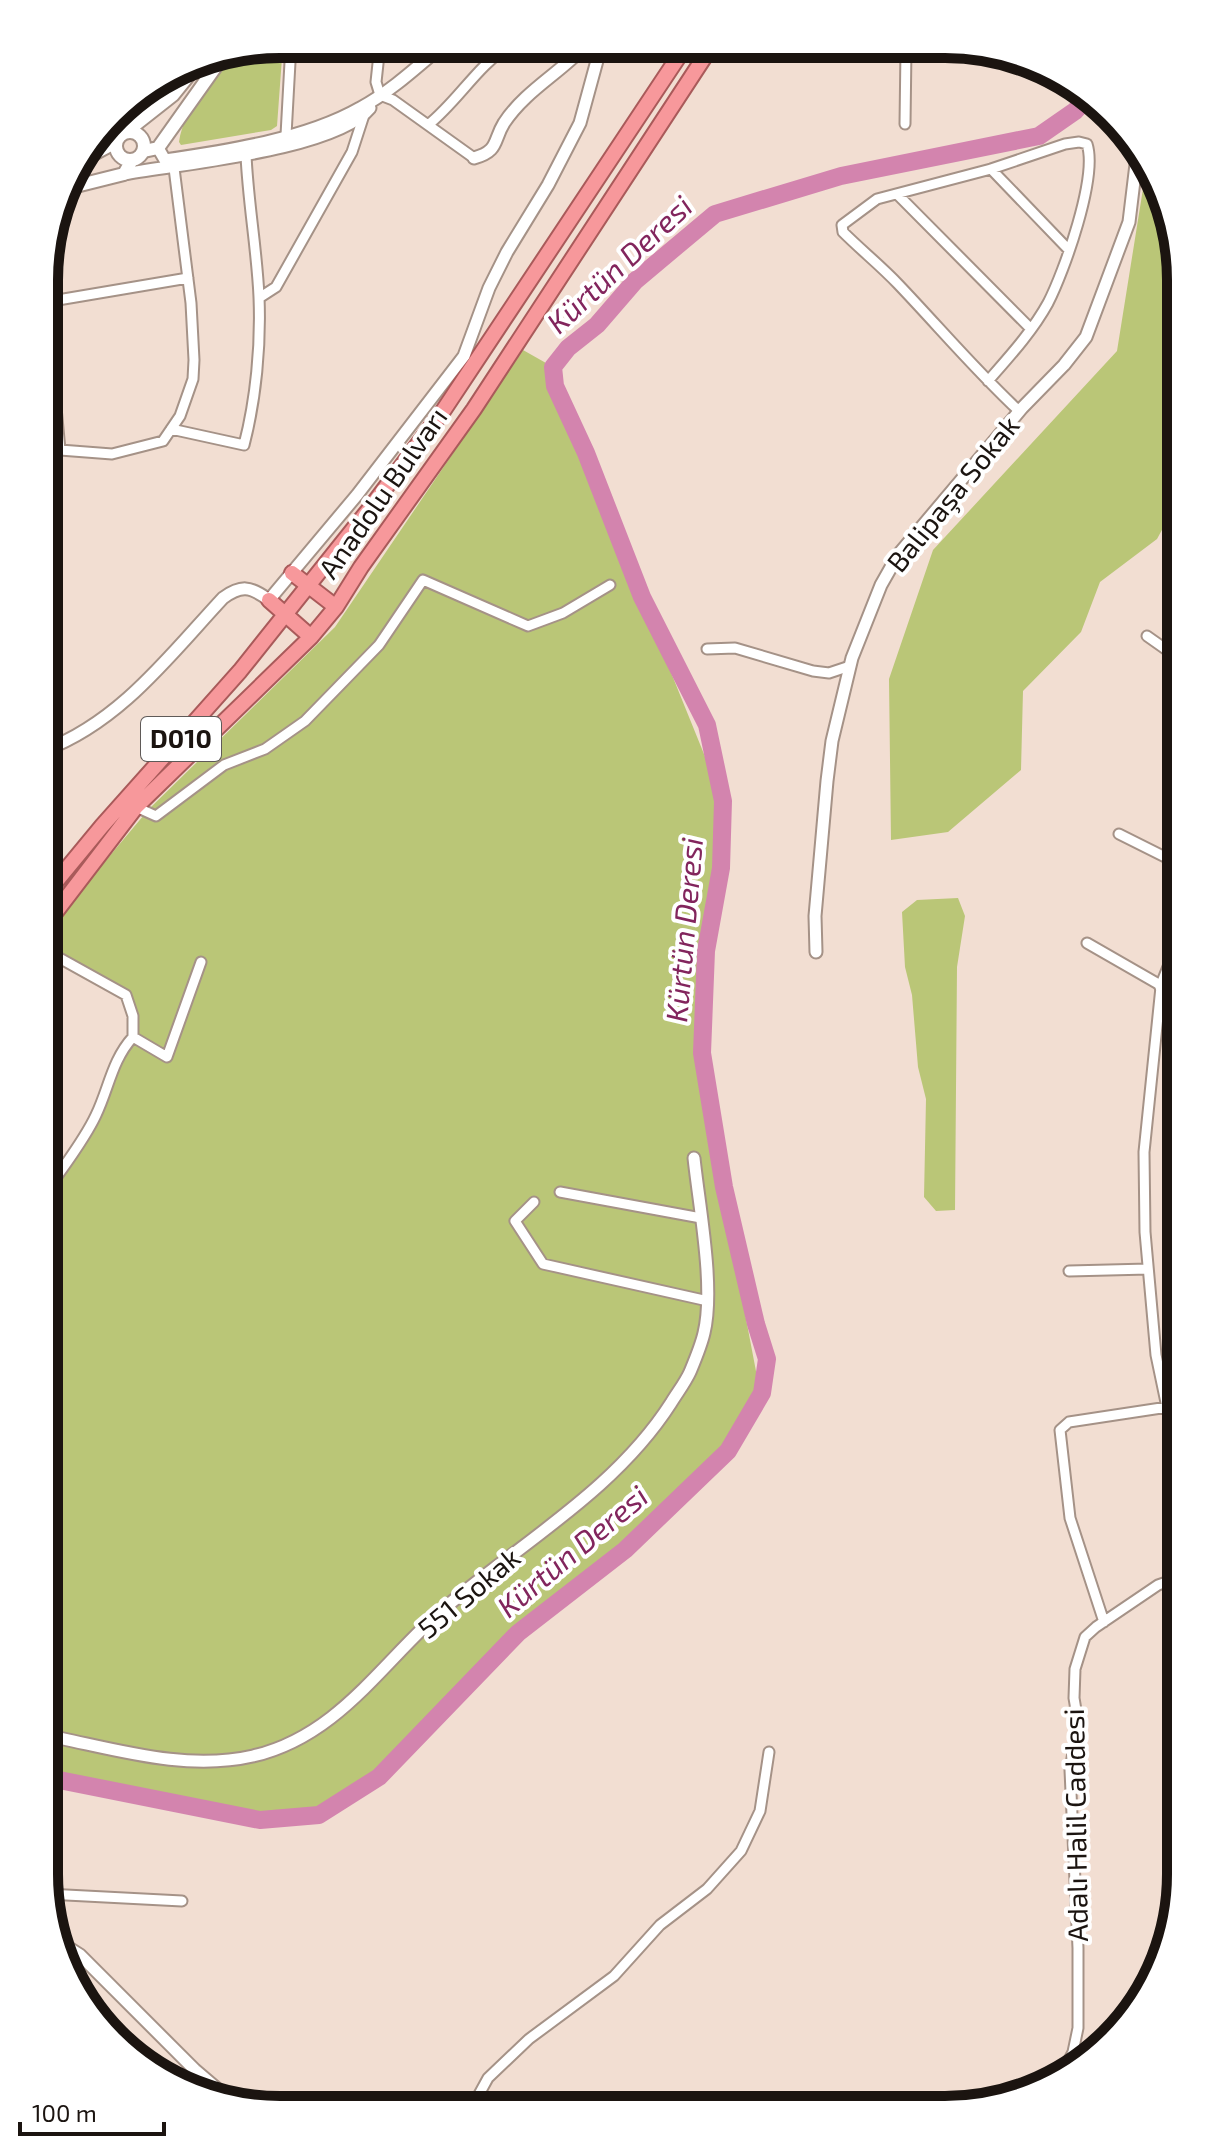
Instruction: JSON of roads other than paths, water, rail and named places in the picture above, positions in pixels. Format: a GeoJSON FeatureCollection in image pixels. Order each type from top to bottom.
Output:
{"type":"FeatureCollection","features":[{"type":"Feature","properties":{"kind":"highway","name":"Anadolu Bulvarı"},"geometry":{"type":"LineString","coordinates":[[58,879],[240,671],[443,411],[678,58]]}},
{"type":"Feature","properties":{"kind":"highway","name":"Anadolu Bulvarı"},"geometry":{"type":"LineString","coordinates":[[58,909],[136,807],[311,637],[336,607],[474,409],[704,58]]}},
{"type":"Feature","properties":{"kind":"highway"},"geometry":{"type":"LineString","coordinates":[[292,573],[336,607]]}},
{"type":"Feature","properties":{"kind":"highway"},"geometry":{"type":"LineString","coordinates":[[269,600],[311,637]]}},
{"type":"Feature","properties":{"kind":"main road"},"geometry":{"type":"LineString","coordinates":[[80,185],[124,174],[132,160],[144,151],[158,148],[214,69]]}},
{"type":"Feature","properties":{"kind":"main road"},"geometry":{"type":"LineString","coordinates":[[100,151],[116,142],[173,95],[186,79]]}},
{"type":"Feature","properties":{"kind":"main road"},"geometry":{"type":"LineString","coordinates":[[126,132],[139,134],[144,142],[144,151]]}},
{"type":"Feature","properties":{"kind":"main road"},"geometry":{"type":"LineString","coordinates":[[116,142],[119,155],[132,160]]}},
{"type":"Feature","properties":{"kind":"street"},"geometry":{"type":"LineString","coordinates":[[286,135],[290,58]]}},
{"type":"Feature","properties":{"kind":"street"},"geometry":{"type":"LineString","coordinates":[[378,58],[376,82],[380,95]]}},
{"type":"Feature","properties":{"kind":"street"},"geometry":{"type":"LineString","coordinates":[[158,148],[165,160],[245,151],[347,114],[380,95],[427,58]]}},
{"type":"Feature","properties":{"kind":"street"},"geometry":{"type":"LineString","coordinates":[[428,125],[449,108],[479,70],[494,58]]}},
{"type":"Feature","properties":{"kind":"street"},"geometry":{"type":"LineString","coordinates":[[380,95],[393,100],[474,158],[491,151],[503,125],[528,96],[571,58]]}},
{"type":"Feature","properties":{"kind":"street"},"geometry":{"type":"LineString","coordinates":[[58,745],[100,722],[136,692],[223,598],[238,587],[247,587],[269,600],[357,495],[464,356],[501,264],[580,123],[598,58]]}},
{"type":"Feature","properties":{"kind":"street"},"geometry":{"type":"LineString","coordinates":[[905,124],[909,58]]}},
{"type":"Feature","properties":{"kind":"street"},"geometry":{"type":"LineString","coordinates":[[259,298],[276,287],[352,152],[364,115],[380,95]]}},
{"type":"Feature","properties":{"kind":"street"},"geometry":{"type":"LineString","coordinates":[[124,174],[174,168],[326,133],[364,115]]}},
{"type":"Feature","properties":{"kind":"street"},"geometry":{"type":"LineString","coordinates":[[988,381],[1031,329],[1049,301],[1084,204],[1090,173],[1087,144],[1065,144],[991,169],[877,199],[842,225],[843,232],[897,283],[988,381],[1019,411]]}},
{"type":"Feature","properties":{"kind":"street"},"geometry":{"type":"LineString","coordinates":[[171,429],[244,445],[250,422],[257,357],[259,298],[245,151]]}},
{"type":"Feature","properties":{"kind":"street","name":"Balipaşa Sokak"},"geometry":{"type":"LineString","coordinates":[[816,952],[815,916],[832,741],[850,666],[881,585],[898,555],[1019,411],[1064,365],[1086,337],[1129,222],[1136,167]]}},
{"type":"Feature","properties":{"kind":"street"},"geometry":{"type":"LineString","coordinates":[[58,429],[60,450],[112,454],[163,441],[180,416],[193,379],[193,339],[174,168]]}},
{"type":"Feature","properties":{"kind":"street"},"geometry":{"type":"LineString","coordinates":[[991,169],[1068,249]]}},
{"type":"Feature","properties":{"kind":"street"},"geometry":{"type":"LineString","coordinates":[[897,194],[1031,329]]}},
{"type":"Feature","properties":{"kind":"street"},"geometry":{"type":"LineString","coordinates":[[58,299],[188,278]]}},
{"type":"Feature","properties":{"kind":"street"},"geometry":{"type":"LineString","coordinates":[[136,807],[156,816],[224,765],[265,749],[305,721],[379,645],[423,580],[528,626],[563,613],[610,585]]}},
{"type":"Feature","properties":{"kind":"street"},"geometry":{"type":"LineString","coordinates":[[1147,636],[1167,650]]}},
{"type":"Feature","properties":{"kind":"street"},"geometry":{"type":"LineString","coordinates":[[707,649],[735,648],[829,673],[850,666]]}},
{"type":"Feature","properties":{"kind":"street"},"geometry":{"type":"LineString","coordinates":[[1119,834],[1167,858]]}},
{"type":"Feature","properties":{"kind":"street"},"geometry":{"type":"LineString","coordinates":[[1087,943],[1167,990]]}},
{"type":"Feature","properties":{"kind":"street"},"geometry":{"type":"LineString","coordinates":[[58,957],[126,995],[133,1016],[133,1037],[123,1048],[108,1078],[96,1115],[58,1174]]}},
{"type":"Feature","properties":{"kind":"street"},"geometry":{"type":"LineString","coordinates":[[133,1037],[167,1057],[201,962]]}},
{"type":"Feature","properties":{"kind":"street"},"geometry":{"type":"LineString","coordinates":[[1104,1622],[1070,1518],[1060,1430],[1069,1422],[1167,1408],[1156,1355],[1148,1269],[1144,1152],[1161,987],[1167,972]]}},
{"type":"Feature","properties":{"kind":"street","name":"551 Sokak"},"geometry":{"type":"LineString","coordinates":[[58,1738],[186,1762],[221,1762],[257,1755],[328,1722],[445,1608],[594,1490],[651,1434],[688,1376],[704,1334],[708,1301],[694,1158]]}},
{"type":"Feature","properties":{"kind":"street"},"geometry":{"type":"LineString","coordinates":[[560,1192],[701,1218]]}},
{"type":"Feature","properties":{"kind":"street"},"geometry":{"type":"LineString","coordinates":[[534,1202],[515,1221],[543,1264],[708,1301]]}},
{"type":"Feature","properties":{"kind":"street"},"geometry":{"type":"LineString","coordinates":[[1069,1271],[1148,1269]]}},
{"type":"Feature","properties":{"kind":"street","name":"Adalı Halil Caddesi"},"geometry":{"type":"LineString","coordinates":[[1070,2057],[1078,2028],[1078,1948],[1070,1770],[1078,1722],[1074,1698],[1075,1669],[1085,1637],[1167,1580]]}},
{"type":"Feature","properties":{"kind":"street"},"geometry":{"type":"LineString","coordinates":[[478,2096],[488,2078],[529,2039],[614,1976],[660,1925],[707,1889],[741,1851],[760,1811],[769,1752]]}},
{"type":"Feature","properties":{"kind":"street"},"geometry":{"type":"LineString","coordinates":[[59,1895],[182,1901]]}},
{"type":"Feature","properties":{"kind":"street"},"geometry":{"type":"LineString","coordinates":[[72,1950],[193,2076]]}},
{"type":"Feature","properties":{"kind":"waterway","name":"Kürtün Deresi"},"geometry":{"type":"LineString","coordinates":[[58,1780],[260,1820],[319,1815],[379,1777],[518,1633],[625,1550],[728,1451],[762,1393],[767,1359],[724,1187],[702,1053],[706,951],[721,868],[723,801],[707,725],[642,597],[586,453],[555,386],[553,367],[568,348],[597,325],[635,281],[715,214],[841,176],[1039,136],[1081,105]]}}]}
